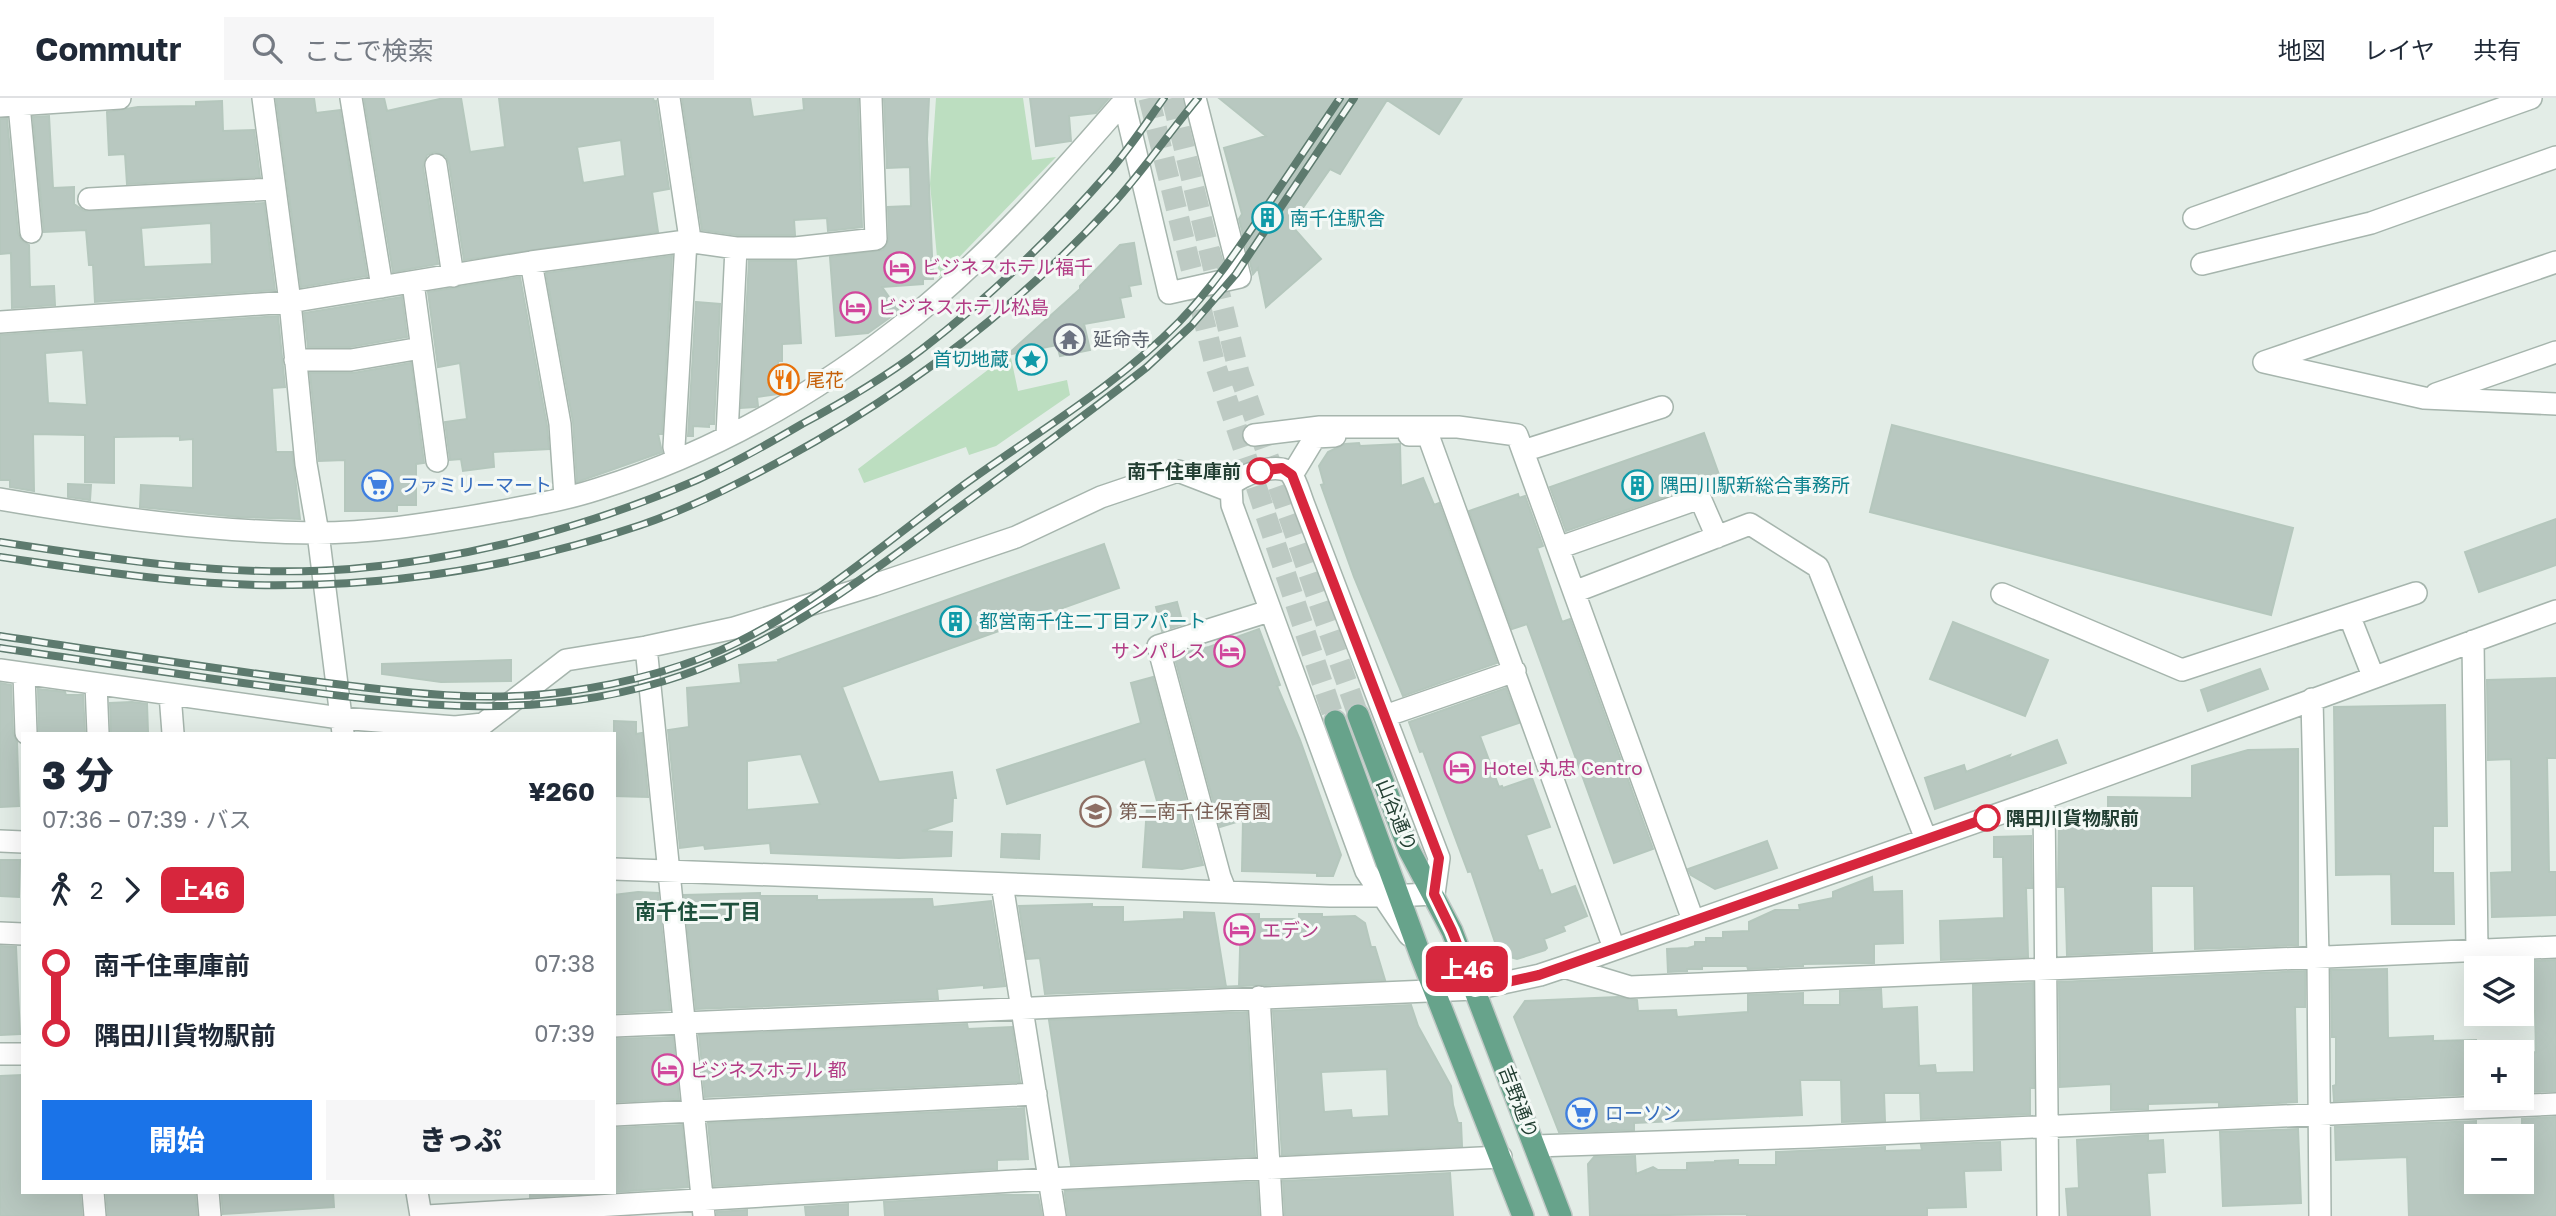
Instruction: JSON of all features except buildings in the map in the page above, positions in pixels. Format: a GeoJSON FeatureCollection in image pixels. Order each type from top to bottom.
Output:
{"type":"FeatureCollection","features":[{"type":"Feature","properties":{"kind":"main road","name":"山谷通り"},"geometry":{"type":"LineString","coordinates":[[1357,715],[1409,850],[1452,931],[1475,989]]}},
{"type":"Feature","properties":{"kind":"main road","name":"山谷通り"},"geometry":{"type":"LineString","coordinates":[[1335,721],[1390,896],[1416,944],[1434,990]]}},
{"type":"Feature","properties":{"kind":"main road","name":"吉野通り"},"geometry":{"type":"LineString","coordinates":[[1475,989],[1561,1216]]}},
{"type":"Feature","properties":{"kind":"main road","name":"吉野通り"},"geometry":{"type":"LineString","coordinates":[[1434,990],[1523,1216]]}},
{"type":"Feature","properties":{"kind":"street"},"geometry":{"type":"LineString","coordinates":[[31,232],[9,106],[120,98]]}},
{"type":"Feature","properties":{"kind":"street"},"geometry":{"type":"LineString","coordinates":[[263,98],[290,302],[306,464],[318,533],[341,725]]}},
{"type":"Feature","properties":{"kind":"street"},"geometry":{"type":"LineString","coordinates":[[351,98],[382,287]]}},
{"type":"Feature","properties":{"kind":"street"},"geometry":{"type":"LineString","coordinates":[[668,98],[689,232],[686,241],[674,447],[677,459]]}},
{"type":"Feature","properties":{"kind":"street"},"geometry":{"type":"LineString","coordinates":[[0,322],[290,302],[530,262],[686,241],[736,248],[795,248],[876,239],[871,98]]}},
{"type":"Feature","properties":{"kind":"street"},"geometry":{"type":"LineString","coordinates":[[1124,100],[1169,293],[1240,277],[1195,98]]}},
{"type":"Feature","properties":{"kind":"street"},"geometry":{"type":"LineString","coordinates":[[2194,218],[2531,98]]}},
{"type":"Feature","properties":{"kind":"street"},"geometry":{"type":"LineString","coordinates":[[0,499],[177,526],[318,533],[419,526],[596,490],[677,459],[810,391],[916,314],[1022,213],[1124,100]]}},
{"type":"Feature","properties":{"kind":"street"},"geometry":{"type":"LineString","coordinates":[[2202,264],[2371,223],[2556,157]]}},
{"type":"Feature","properties":{"kind":"street"},"geometry":{"type":"LineString","coordinates":[[436,165],[453,276]]}},
{"type":"Feature","properties":{"kind":"street"},"geometry":{"type":"LineString","coordinates":[[89,199],[273,189]]}},
{"type":"Feature","properties":{"kind":"street"},"geometry":{"type":"LineString","coordinates":[[727,435],[736,248]]}},
{"type":"Feature","properties":{"kind":"street"},"geometry":{"type":"LineString","coordinates":[[530,262],[560,424],[565,497]]}},
{"type":"Feature","properties":{"kind":"street"},"geometry":{"type":"LineString","coordinates":[[2556,262],[2264,362],[2424,398],[2556,404]]}},
{"type":"Feature","properties":{"kind":"street"},"geometry":{"type":"LineString","coordinates":[[413,282],[437,461]]}},
{"type":"Feature","properties":{"kind":"street"},"geometry":{"type":"LineString","coordinates":[[295,360],[351,360],[421,348]]}},
{"type":"Feature","properties":{"kind":"street"},"geometry":{"type":"LineString","coordinates":[[2424,398],[2556,352]]}},
{"type":"Feature","properties":{"kind":"street"},"geometry":{"type":"LineString","coordinates":[[1523,451],[1662,407]]}},
{"type":"Feature","properties":{"kind":"street"},"geometry":{"type":"LineString","coordinates":[[1254,435],[1320,427],[1458,426],[1517,435],[1693,920]]}},
{"type":"Feature","properties":{"kind":"street"},"geometry":{"type":"LineString","coordinates":[[1292,475],[1315,437],[1428,435],[1614,948]]}},
{"type":"Feature","properties":{"kind":"street"},"geometry":{"type":"LineString","coordinates":[[616,869],[1226,892],[1390,896],[1434,894],[1439,858],[1292,475],[1275,467],[1239,477],[1231,486],[1240,531],[1366,872],[1390,896]]}},
{"type":"Feature","properties":{"kind":"street"},"geometry":{"type":"LineString","coordinates":[[0,670],[170,694],[341,725],[455,727],[483,723],[566,660],[646,647],[734,628],[874,585],[1016,537],[1101,497],[1178,471],[1230,491]]}},
{"type":"Feature","properties":{"kind":"street"},"geometry":{"type":"LineString","coordinates":[[1558,548],[1700,498],[1717,537]]}},
{"type":"Feature","properties":{"kind":"street"},"geometry":{"type":"LineString","coordinates":[[1574,592],[1749,524],[1818,567],[1926,839]]}},
{"type":"Feature","properties":{"kind":"street"},"geometry":{"type":"LineString","coordinates":[[2001,594],[2182,670],[2416,593]]}},
{"type":"Feature","properties":{"kind":"street"},"geometry":{"type":"LineString","coordinates":[[1226,892],[1158,646],[1269,611]]}},
{"type":"Feature","properties":{"kind":"street"},"geometry":{"type":"LineString","coordinates":[[616,1026],[1475,989],[1564,967],[2044,798],[2556,611]]}},
{"type":"Feature","properties":{"kind":"street"},"geometry":{"type":"LineString","coordinates":[[2349,615],[2373,676]]}},
{"type":"Feature","properties":{"kind":"street"},"geometry":{"type":"LineString","coordinates":[[2473,641],[2477,950]]}},
{"type":"Feature","properties":{"kind":"street"},"geometry":{"type":"LineString","coordinates":[[646,647],[704,1208]]}},
{"type":"Feature","properties":{"kind":"street"},"geometry":{"type":"LineString","coordinates":[[1385,716],[1515,671]]}},
{"type":"Feature","properties":{"kind":"street"},"geometry":{"type":"LineString","coordinates":[[24,674],[26,732]]}},
{"type":"Feature","properties":{"kind":"street"},"geometry":{"type":"LineString","coordinates":[[96,684],[98,732]]}},
{"type":"Feature","properties":{"kind":"street"},"geometry":{"type":"LineString","coordinates":[[170,694],[173,732]]}},
{"type":"Feature","properties":{"kind":"street"},"geometry":{"type":"LineString","coordinates":[[2312,699],[2320,1216]]}},
{"type":"Feature","properties":{"kind":"street"},"geometry":{"type":"LineString","coordinates":[[2044,798],[2048,1216]]}},
{"type":"Feature","properties":{"kind":"street"},"geometry":{"type":"LineString","coordinates":[[0,841],[21,842]]}},
{"type":"Feature","properties":{"kind":"street"},"geometry":{"type":"LineString","coordinates":[[1002,884],[1055,1216]]}},
{"type":"Feature","properties":{"kind":"street"},"geometry":{"type":"LineString","coordinates":[[0,933],[21,934]]}},
{"type":"Feature","properties":{"kind":"street"},"geometry":{"type":"LineString","coordinates":[[1564,967],[1630,987],[2556,947]]}},
{"type":"Feature","properties":{"kind":"street"},"geometry":{"type":"LineString","coordinates":[[1259,997],[1272,1216]]}},
{"type":"Feature","properties":{"kind":"street"},"geometry":{"type":"LineString","coordinates":[[0,1054],[21,1054]]}},
{"type":"Feature","properties":{"kind":"street"},"geometry":{"type":"LineString","coordinates":[[616,1115],[1036,1094]]}},
{"type":"Feature","properties":{"kind":"street"},"geometry":{"type":"LineString","coordinates":[[1535,1146],[2556,1104]]}},
{"type":"Feature","properties":{"kind":"street"},"geometry":{"type":"LineString","coordinates":[[418,1194],[424,1216],[704,1208],[1049,1179],[1501,1157]]}},
{"type":"Feature","properties":{"kind":"street"},"geometry":{"type":"LineString","coordinates":[[93,1194],[95,1216]]}},
{"type":"Feature","properties":{"kind":"street"},"geometry":{"type":"LineString","coordinates":[[208,1194],[210,1216]]}},
{"type":"Feature","properties":{"kind":"green space"},"geometry":{"type":"Polygon","coordinates":[[[936,98],[1023,98],[1032,160],[1056,157],[939,278],[930,184],[936,98]]]}},
{"type":"Feature","properties":{"kind":"green space"},"geometry":{"type":"Polygon","coordinates":[[[1010,353],[1018,391],[1067,380],[1070,395],[996,446],[969,455],[966,447],[864,483],[858,469],[1010,353]]]}},
{"type":"Feature","properties":{"kind":"tunnel"},"geometry":{"type":"LineString","coordinates":[[1149,98],[1214,361],[1335,721]]}},
{"type":"Feature","properties":{"kind":"tunnel"},"geometry":{"type":"LineString","coordinates":[[1172,98],[1239,373],[1358,715]]}},
{"type":"Feature","properties":{"kind":"railway"},"geometry":{"type":"LineString","coordinates":[[0,542],[175,566],[262,571],[350,569],[483,549],[570,526],[656,497],[710,474],[763,446],[863,389],[921,350],[995,288],[1065,220],[1116,163],[1164,98]]}},
{"type":"Feature","properties":{"kind":"railway"},"geometry":{"type":"LineString","coordinates":[[0,557],[182,581],[255,585],[336,584],[469,569],[556,550],[660,518],[732,486],[830,433],[874,406],[959,345],[999,313],[1076,243],[1123,192],[1198,98]]}},
{"type":"Feature","properties":{"kind":"railway"},"geometry":{"type":"LineString","coordinates":[[0,636],[280,677],[473,696],[534,695],[586,689],[654,674],[697,660],[738,642],[797,608],[855,568],[965,484],[1103,388],[1155,345],[1203,296],[1224,268],[1340,98]]}},
{"type":"Feature","properties":{"kind":"railway"},"geometry":{"type":"LineString","coordinates":[[0,648],[326,694],[479,706],[580,700],[631,690],[719,661],[788,626],[852,585],[1147,367],[1191,326],[1236,274],[1354,98]]}},
{"type":"Feature","properties":{"kind":"bus line","name":"上46"},"geometry":{"type":"LineString","coordinates":[[1260,471],[1275,467],[1292,475],[1439,858],[1434,894],[1475,989],[1564,967],[1987,818]]}},
{"type":"Feature","properties":{"kind":"place","name":"南千住駅舎"},"geometry":{"type":"Point","coordinates":[1267,218]}},
{"type":"Feature","properties":{"kind":"place","name":"ビジネスホテル福千"},"geometry":{"type":"Point","coordinates":[899,267]}},
{"type":"Feature","properties":{"kind":"place","name":"ビジネスホテル松島"},"geometry":{"type":"Point","coordinates":[855,307]}},
{"type":"Feature","properties":{"kind":"place","name":"延命寺"},"geometry":{"type":"Point","coordinates":[1070,339]}},
{"type":"Feature","properties":{"kind":"place","name":"首切地蔵"},"geometry":{"type":"Point","coordinates":[1032,359]}},
{"type":"Feature","properties":{"kind":"place","name":"尾花"},"geometry":{"type":"Point","coordinates":[783,380]}},
{"type":"Feature","properties":{"kind":"place","name":"南千住車庫前"},"geometry":{"type":"Point","coordinates":[1260,471]}},
{"type":"Feature","properties":{"kind":"place","name":"ファミリーマート"},"geometry":{"type":"Point","coordinates":[377,485]}},
{"type":"Feature","properties":{"kind":"place","name":"隅田川駅新総合事務所"},"geometry":{"type":"Point","coordinates":[1637,485]}},
{"type":"Feature","properties":{"kind":"place","name":"都営南千住二丁目アパート"},"geometry":{"type":"Point","coordinates":[956,621]}},
{"type":"Feature","properties":{"kind":"place","name":"サンパレス"},"geometry":{"type":"Point","coordinates":[1229,651]}},
{"type":"Feature","properties":{"kind":"place","name":"Hotel 丸忠 Centro"},"geometry":{"type":"Point","coordinates":[1460,768]}},
{"type":"Feature","properties":{"kind":"place","name":"第二南千住保育園"},"geometry":{"type":"Point","coordinates":[1096,811]}},
{"type":"Feature","properties":{"kind":"place","name":"隅田川貨物駅前"},"geometry":{"type":"Point","coordinates":[1987,818]}},
{"type":"Feature","properties":{"kind":"place","name":"エデン"},"geometry":{"type":"Point","coordinates":[1239,930]}},
{"type":"Feature","properties":{"kind":"place","name":"ビジネスホテル 都"},"geometry":{"type":"Point","coordinates":[667,1070]}},
{"type":"Feature","properties":{"kind":"place","name":"ローソン"},"geometry":{"type":"Point","coordinates":[1582,1113]}},
{"type":"Feature","properties":{"kind":"district","name":"南千住二丁目"},"geometry":{"type":"Point","coordinates":[698,912]}}]}
